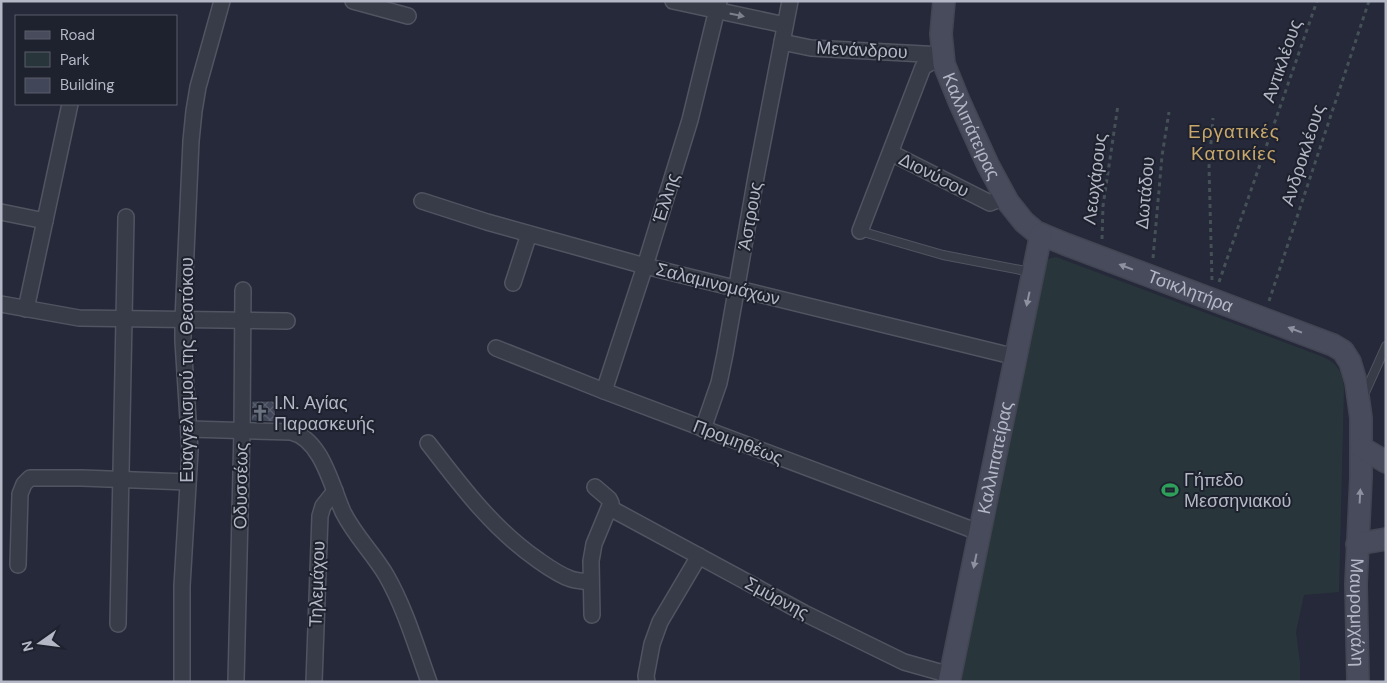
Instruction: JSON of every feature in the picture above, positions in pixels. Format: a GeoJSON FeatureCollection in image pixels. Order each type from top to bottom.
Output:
{"type":"FeatureCollection","features":[{"type":"Feature","properties":{"kind":"street","name":"Ευαγγελισμού της Θεοτόκου"},"geometry":{"type":"LineString","coordinates":[[182,682],[182,586],[190,429],[183,320],[191,141],[198,88],[222,1]]}},
{"type":"Feature","properties":{"kind":"street"},"geometry":{"type":"LineString","coordinates":[[353,1],[408,16]]}},
{"type":"Feature","properties":{"kind":"street"},"geometry":{"type":"LineString","coordinates":[[673,1],[718,6],[785,25]]}},
{"type":"Feature","properties":{"kind":"street","name":"Άστρους"},"geometry":{"type":"LineString","coordinates":[[703,429],[719,383],[790,1]]}},
{"type":"Feature","properties":{"kind":"street","name":"Καλλιπάτειρας"},"geometry":{"type":"LineString","coordinates":[[944,1],[941,24],[942,55],[948,75],[988,165],[1005,197],[1024,222],[1041,234]]}},
{"type":"Feature","properties":{"kind":"street","name":"Έλλης"},"geometry":{"type":"LineString","coordinates":[[604,391],[645,266],[691,115],[718,6]]}},
{"type":"Feature","properties":{"kind":"street","name":"Μενάνδρου"},"geometry":{"type":"LineString","coordinates":[[782,42],[811,48],[942,55]]}},
{"type":"Feature","properties":{"kind":"street"},"geometry":{"type":"LineString","coordinates":[[860,232],[923,67],[942,55]]}},
{"type":"Feature","properties":{"kind":"street"},"geometry":{"type":"LineString","coordinates":[[26,309],[70,105]]}},
{"type":"Feature","properties":{"kind":"street","name":"Διονύσου"},"geometry":{"type":"LineString","coordinates":[[891,153],[990,203],[1005,197]]}},
{"type":"Feature","properties":{"kind":"street","name":"Σαλαμινομάχων"},"geometry":{"type":"LineString","coordinates":[[422,201],[450,211],[645,266],[1016,357]]}},
{"type":"Feature","properties":{"kind":"street"},"geometry":{"type":"LineString","coordinates":[[1,212],[45,221]]}},
{"type":"Feature","properties":{"kind":"street"},"geometry":{"type":"LineString","coordinates":[[118,624],[126,217]]}},
{"type":"Feature","properties":{"kind":"street"},"geometry":{"type":"LineString","coordinates":[[513,283],[529,234]]}},
{"type":"Feature","properties":{"kind":"street","name":"Τσικλητήρα"},"geometry":{"type":"LineString","coordinates":[[1041,234],[1340,348]]}},
{"type":"Feature","properties":{"kind":"street","name":"Καλλιπατείρας"},"geometry":{"type":"LineString","coordinates":[[950,678],[1041,234]]}},
{"type":"Feature","properties":{"kind":"street","name":"Οδυσσέως"},"geometry":{"type":"LineString","coordinates":[[236,682],[243,290]]}},
{"type":"Feature","properties":{"kind":"street"},"geometry":{"type":"LineString","coordinates":[[1,304],[79,318],[287,320]]}},
{"type":"Feature","properties":{"kind":"street","name":"Προμηθέως"},"geometry":{"type":"LineString","coordinates":[[496,348],[703,429],[981,533]]}},
{"type":"Feature","properties":{"kind":"street","name":"Μαυρομιχάλη"},"geometry":{"type":"LineString","coordinates":[[1340,348],[1351,365],[1359,404],[1362,448],[1356,584],[1358,682]]}},
{"type":"Feature","properties":{"kind":"street"},"geometry":{"type":"LineString","coordinates":[[190,429],[291,432],[301,436],[312,447],[324,464],[343,512],[382,568],[392,586],[429,682]]}},
{"type":"Feature","properties":{"kind":"street"},"geometry":{"type":"LineString","coordinates":[[428,443],[464,491],[508,536],[551,569],[571,579],[590,582]]}},
{"type":"Feature","properties":{"kind":"street"},"geometry":{"type":"LineString","coordinates":[[1362,448],[1386,462]]}},
{"type":"Feature","properties":{"kind":"street"},"geometry":{"type":"LineString","coordinates":[[18,565],[20,494],[24,484],[30,478],[188,482]]}},
{"type":"Feature","properties":{"kind":"street"},"geometry":{"type":"LineString","coordinates":[[592,615],[590,568],[593,549],[611,503],[595,487]]}},
{"type":"Feature","properties":{"kind":"street","name":"Τηλεμάχου"},"geometry":{"type":"LineString","coordinates":[[314,682],[320,516],[323,507],[335,491]]}},
{"type":"Feature","properties":{"kind":"street","name":"Σμύρνης"},"geometry":{"type":"LineString","coordinates":[[610,508],[804,613],[904,662],[950,678]]}},
{"type":"Feature","properties":{"kind":"street"},"geometry":{"type":"LineString","coordinates":[[1357,544],[1386,539]]}},
{"type":"Feature","properties":{"kind":"street"},"geometry":{"type":"LineString","coordinates":[[647,682],[646,676],[660,622],[699,556]]}},
{"type":"Feature","properties":{"kind":"lane"},"geometry":{"type":"LineString","coordinates":[[860,232],[943,254],[1033,272]]}},
{"type":"Feature","properties":{"kind":"lane"},"geometry":{"type":"LineString","coordinates":[[1359,404],[1386,346]]}},
{"type":"Feature","properties":{"kind":"path","name":"Αντικλέους"},"geometry":{"type":"LineString","coordinates":[[1213,299],[1317,1]]}},
{"type":"Feature","properties":{"kind":"path","name":"Ανδροκλέους"},"geometry":{"type":"LineString","coordinates":[[1263,318],[1369,1]]}},
{"type":"Feature","properties":{"kind":"path","name":"Λεωχάρους"},"geometry":{"type":"LineString","coordinates":[[1101,257],[1103,206],[1118,105]]}},
{"type":"Feature","properties":{"kind":"path","name":"Δωτάδου"},"geometry":{"type":"LineString","coordinates":[[1152,276],[1162,156],[1169,112]]}},
{"type":"Feature","properties":{"kind":"path"},"geometry":{"type":"LineString","coordinates":[[1213,118],[1209,167],[1213,299]]}},
{"type":"Feature","properties":{"kind":"green space","name":"Γήπεδο Μεσσηνιακού"},"geometry":{"type":"Polygon","coordinates":[[[1056,257],[1318,355],[1337,366],[1344,387],[1339,592],[1304,595],[1296,632],[1300,663],[1300,682],[958,682],[1042,270],[1048,259],[1056,257]]]}},
{"type":"Feature","properties":{"kind":"building","name":"Ι.Ν. Αγίας Παρασκευής"},"geometry":{"type":"Polygon","coordinates":[[[252,401],[276,401],[275,422],[251,421],[252,401]]]}},
{"type":"Feature","properties":{"kind":"place","name":"Ι.Ν. Αγίας Παρασκευής"},"geometry":{"type":"Point","coordinates":[260,413]}},
{"type":"Feature","properties":{"kind":"place","name":"Γήπεδο Μεσσηνιακού"},"geometry":{"type":"Point","coordinates":[1170,490]}},
{"type":"Feature","properties":{"kind":"district","name":"Εργατικές Κατοικίες"},"geometry":{"type":"Point","coordinates":[1234,142]}}]}
